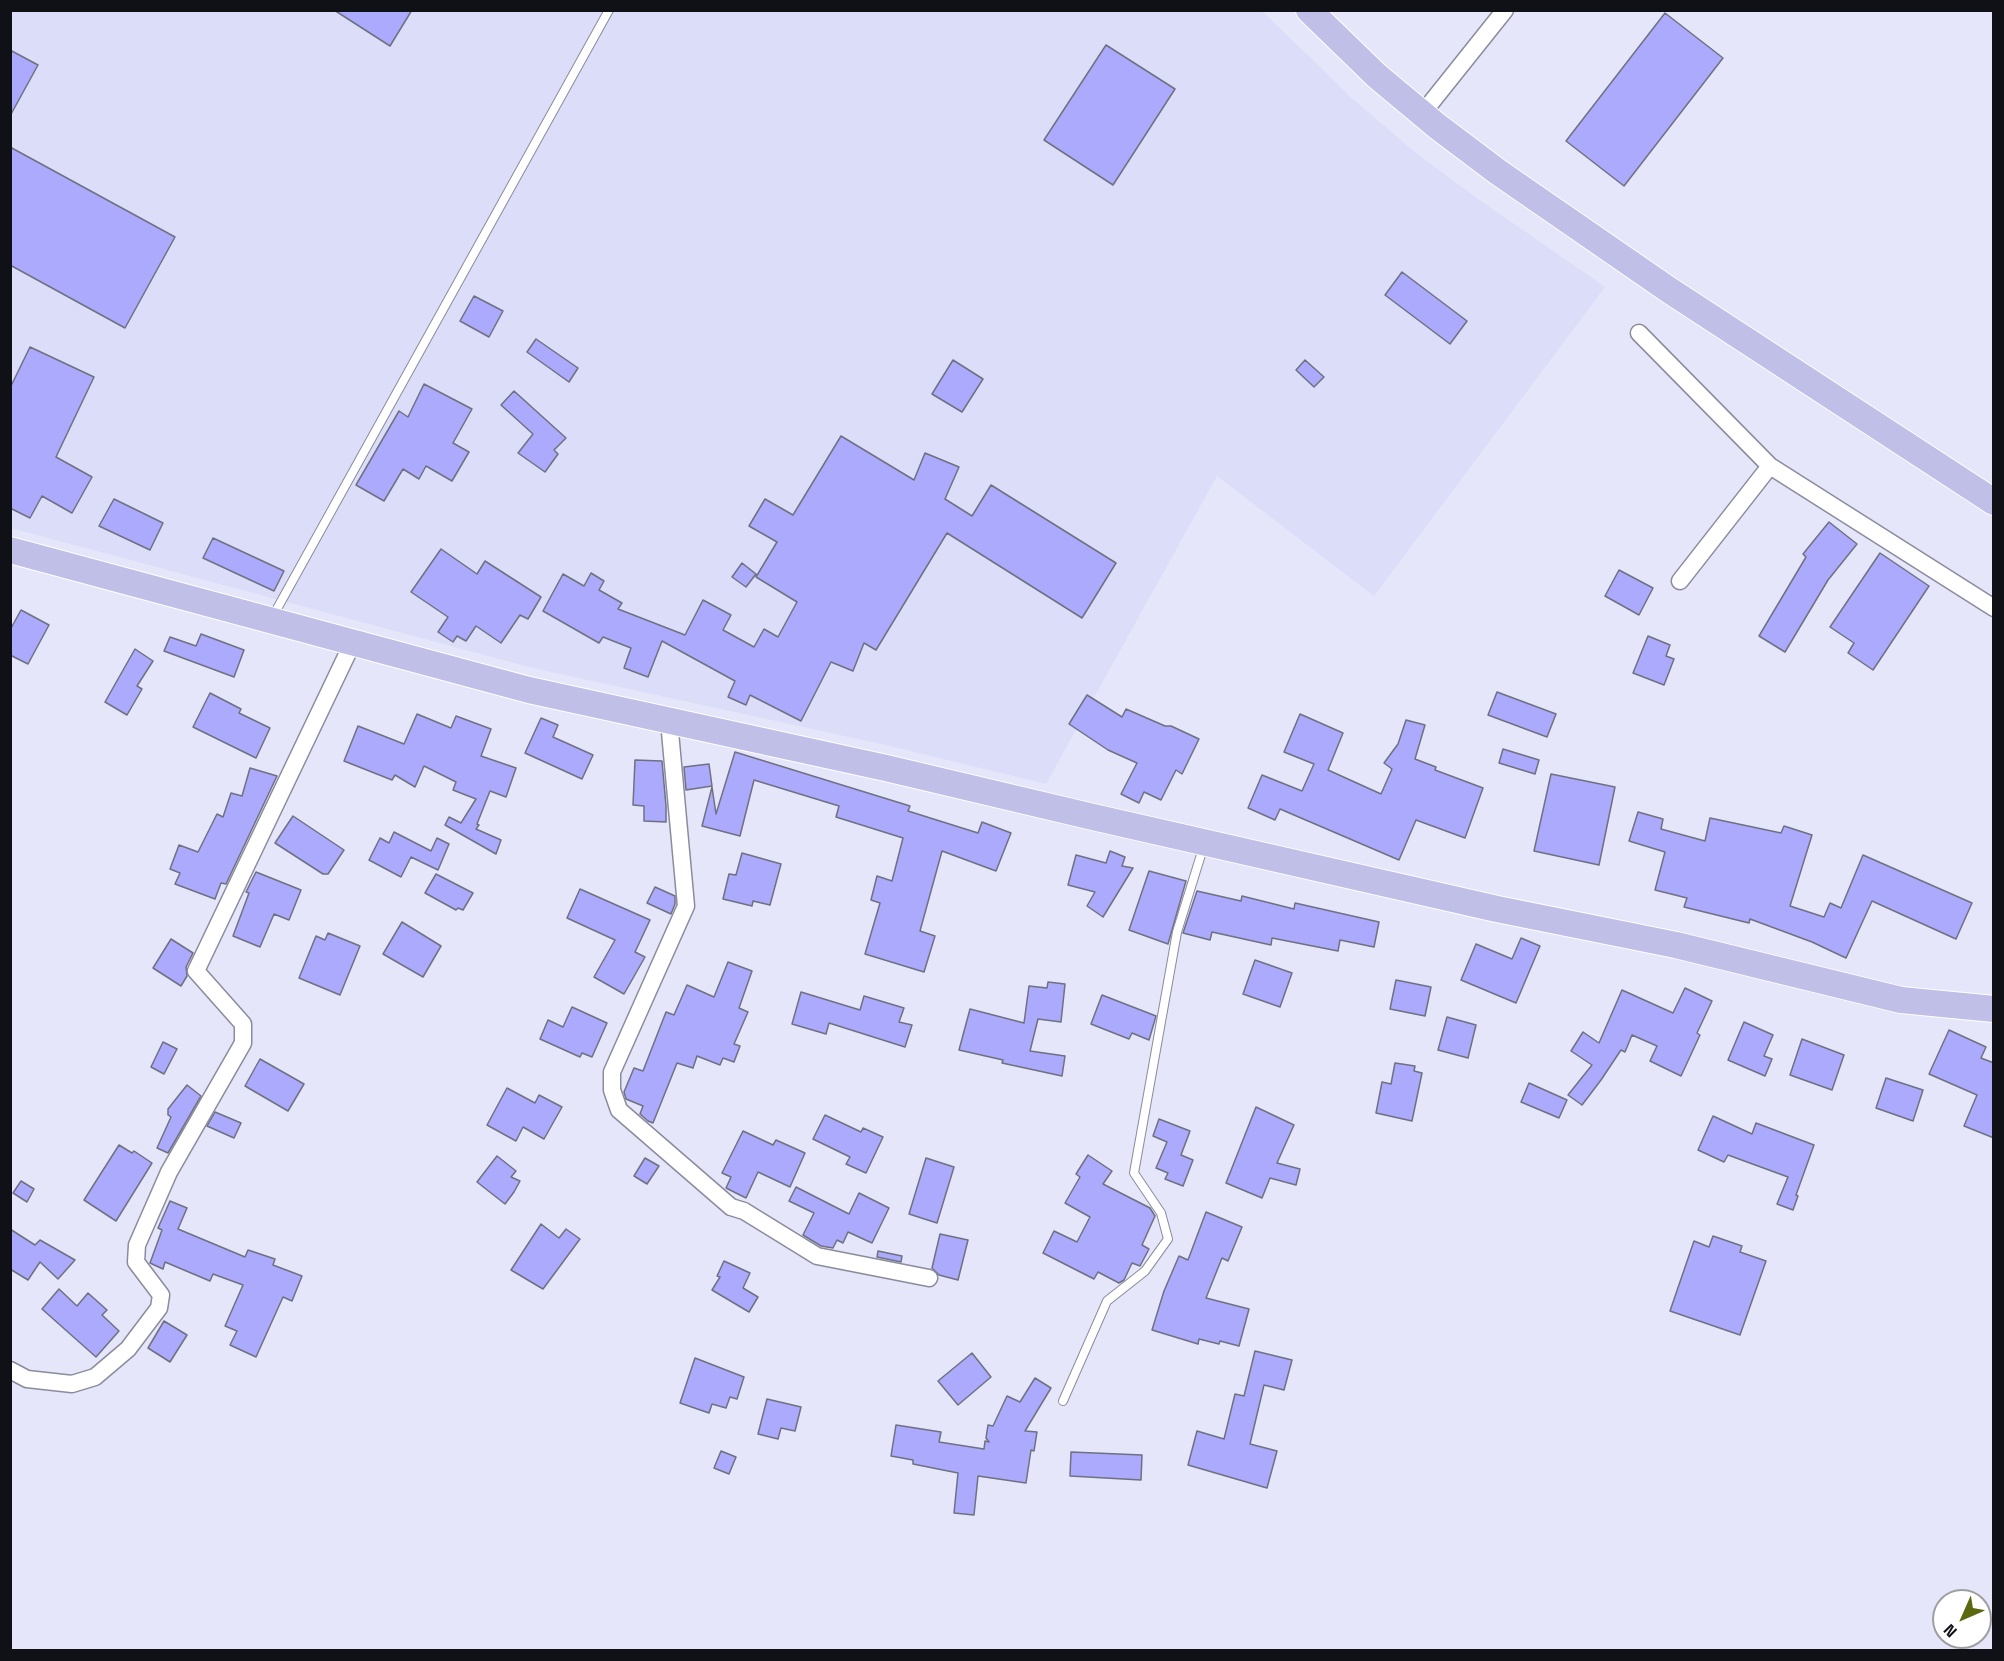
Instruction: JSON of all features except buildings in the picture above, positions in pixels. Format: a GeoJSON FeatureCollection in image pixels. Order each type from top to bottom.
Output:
{"type":"FeatureCollection","features":[{"type":"Feature","properties":{"kind":"main road"},"geometry":{"type":"LineString","coordinates":[[1309,10],[1377,76],[1498,172],[1669,290],[1994,502]]}},
{"type":"Feature","properties":{"kind":"main road"},"geometry":{"type":"LineString","coordinates":[[10,550],[529,690],[886,768],[1497,909],[1676,945],[1901,1000],[1994,1009]]}},
{"type":"Feature","properties":{"kind":"street"},"geometry":{"type":"LineString","coordinates":[[1422,114],[1505,10]]}},
{"type":"Feature","properties":{"kind":"street"},"geometry":{"type":"LineString","coordinates":[[1639,333],[1770,466],[1994,608]]}},
{"type":"Feature","properties":{"kind":"street"},"geometry":{"type":"LineString","coordinates":[[1680,581],[1770,466]]}},
{"type":"Feature","properties":{"kind":"street"},"geometry":{"type":"LineString","coordinates":[[10,1370],[27,1379],[72,1384],[95,1377],[128,1349],[159,1308],[161,1295],[136,1262],[137,1245],[169,1172],[243,1043],[243,1024],[196,971],[353,642]]}},
{"type":"Feature","properties":{"kind":"street"},"geometry":{"type":"LineString","coordinates":[[669,721],[686,906],[612,1072],[612,1090],[620,1110],[731,1207],[744,1211],[818,1256],[929,1278]]}},
{"type":"Feature","properties":{"kind":"lane"},"geometry":{"type":"LineString","coordinates":[[271,619],[609,10]]}},
{"type":"Feature","properties":{"kind":"lane"},"geometry":{"type":"LineString","coordinates":[[1063,1401],[1107,1301],[1145,1271],[1168,1239],[1161,1214],[1134,1173],[1177,932],[1205,842]]}},
{"type":"Feature","properties":{"kind":"shaded area"},"geometry":{"type":"Polygon","coordinates":[[[10,11],[1262,11],[1355,101],[1416,153],[1605,287],[1374,596],[1217,476],[1046,784],[890,746],[533,668],[11,528],[10,11]]]}}]}
